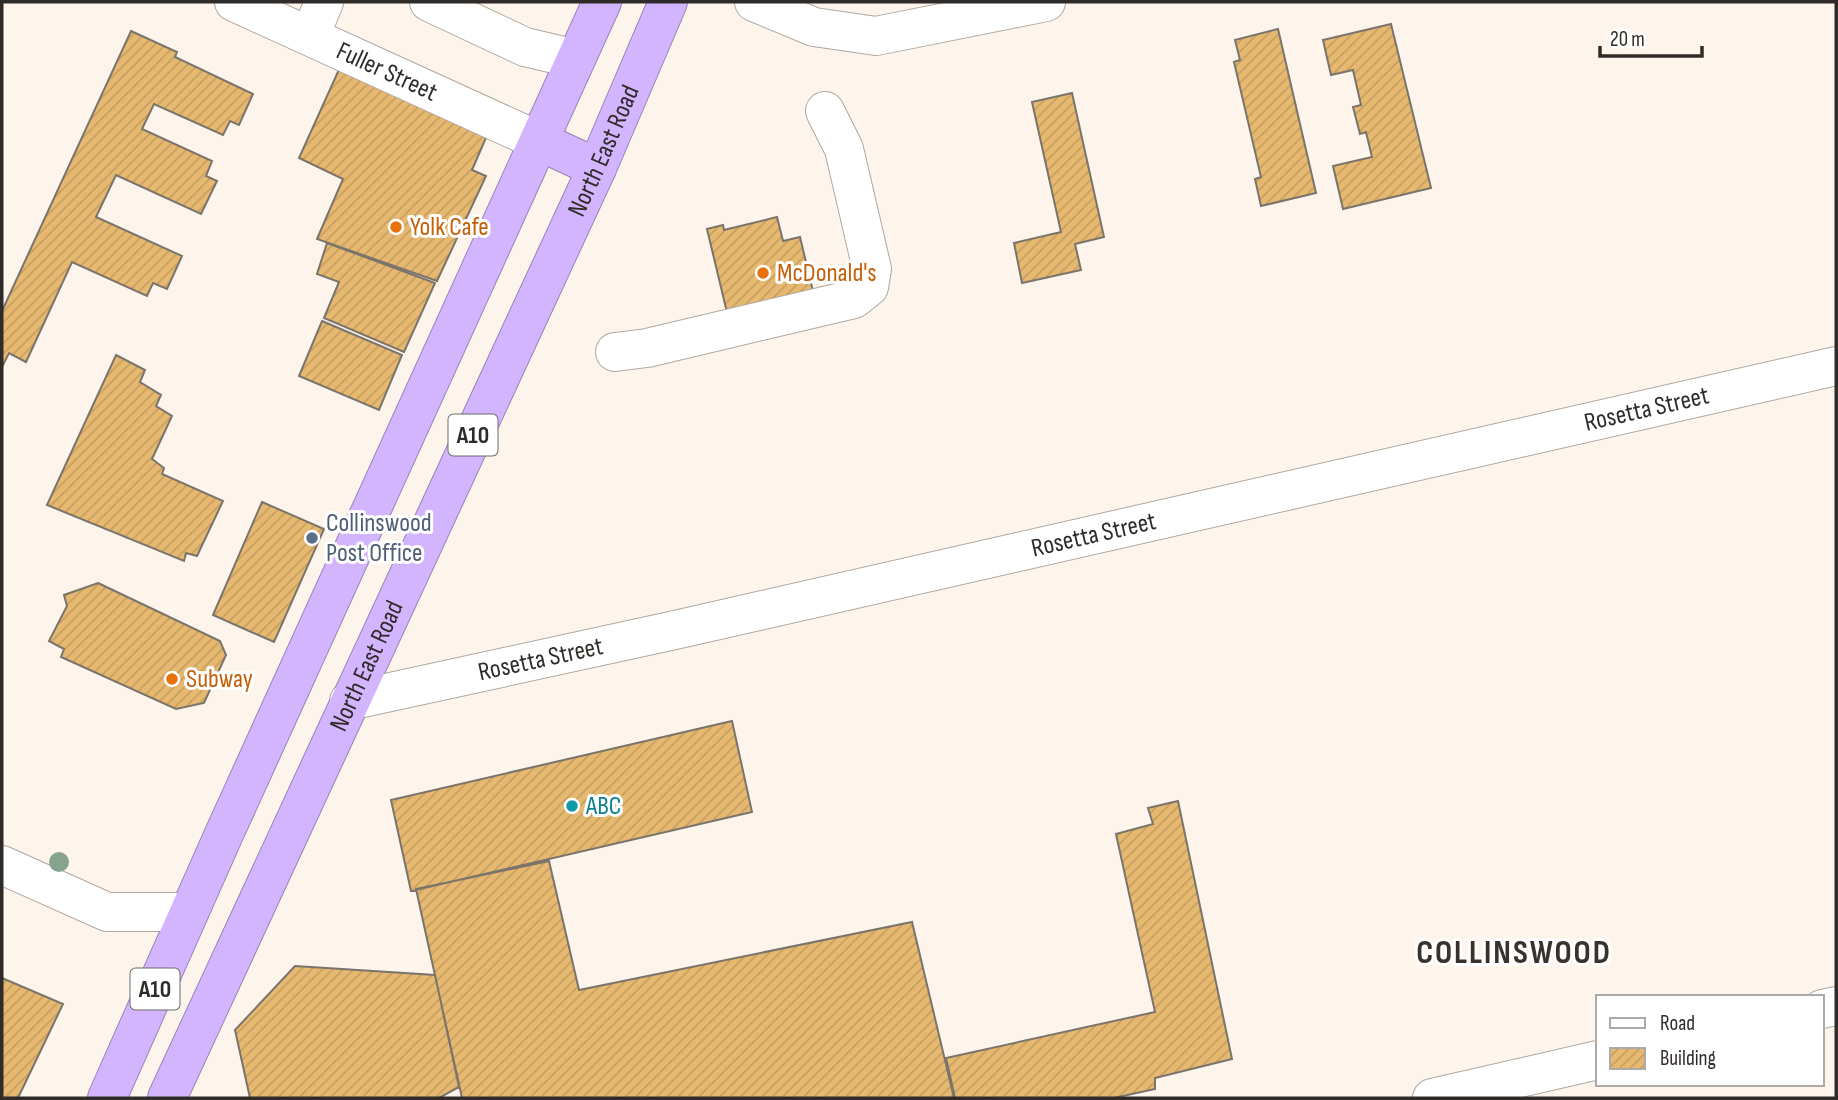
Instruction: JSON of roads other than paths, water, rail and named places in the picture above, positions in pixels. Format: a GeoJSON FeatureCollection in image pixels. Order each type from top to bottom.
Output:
{"type":"FeatureCollection","features":[{"type":"Feature","properties":{"kind":"highway","name":"A10"},"geometry":{"type":"LineString","coordinates":[[114,1082],[602,2]]}},
{"type":"Feature","properties":{"kind":"highway","name":"North East Road"},"geometry":{"type":"LineString","coordinates":[[167,1098],[597,168],[668,2]]}},
{"type":"Feature","properties":{"kind":"highway"},"geometry":{"type":"LineString","coordinates":[[539,141],[597,168]]}},
{"type":"Feature","properties":{"kind":"highway"},"geometry":{"type":"LineString","coordinates":[[114,1082],[151,1098]]}},
{"type":"Feature","properties":{"kind":"street"},"geometry":{"type":"LineString","coordinates":[[310,36],[324,2]]}},
{"type":"Feature","properties":{"kind":"street"},"geometry":{"type":"LineString","coordinates":[[429,2],[525,47],[576,59]]}},
{"type":"Feature","properties":{"kind":"street"},"geometry":{"type":"LineString","coordinates":[[754,2],[814,27],[876,36],[1033,3]]}},
{"type":"Feature","properties":{"kind":"street","name":"Fuller Street"},"geometry":{"type":"LineString","coordinates":[[246,4],[539,141]]}},
{"type":"Feature","properties":{"kind":"street"},"geometry":{"type":"LineString","coordinates":[[615,352],[647,348],[854,299],[869,287],[872,269],[845,149],[825,111]]}},
{"type":"Feature","properties":{"kind":"street","name":"Rosetta Street"},"geometry":{"type":"LineString","coordinates":[[349,701],[689,627],[1836,366]]}},
{"type":"Feature","properties":{"kind":"street"},"geometry":{"type":"LineString","coordinates":[[2,865],[107,912],[189,912]]}},
{"type":"Feature","properties":{"kind":"street"},"geometry":{"type":"LineString","coordinates":[[1432,1098],[1596,1060]]}},
{"type":"Feature","properties":{"kind":"place","name":"Yolk Cafe"},"geometry":{"type":"Point","coordinates":[396,227]}},
{"type":"Feature","properties":{"kind":"place","name":"McDonald's"},"geometry":{"type":"Point","coordinates":[763,273]}},
{"type":"Feature","properties":{"kind":"place","name":"Collinswood Post Office"},"geometry":{"type":"Point","coordinates":[312,538]}},
{"type":"Feature","properties":{"kind":"place","name":"Subway"},"geometry":{"type":"Point","coordinates":[172,679]}},
{"type":"Feature","properties":{"kind":"place","name":"ABC"},"geometry":{"type":"Point","coordinates":[572,806]}},
{"type":"Feature","properties":{"kind":"district","name":"COLLINSWOOD"},"geometry":{"type":"Point","coordinates":[1514,953]}}]}
